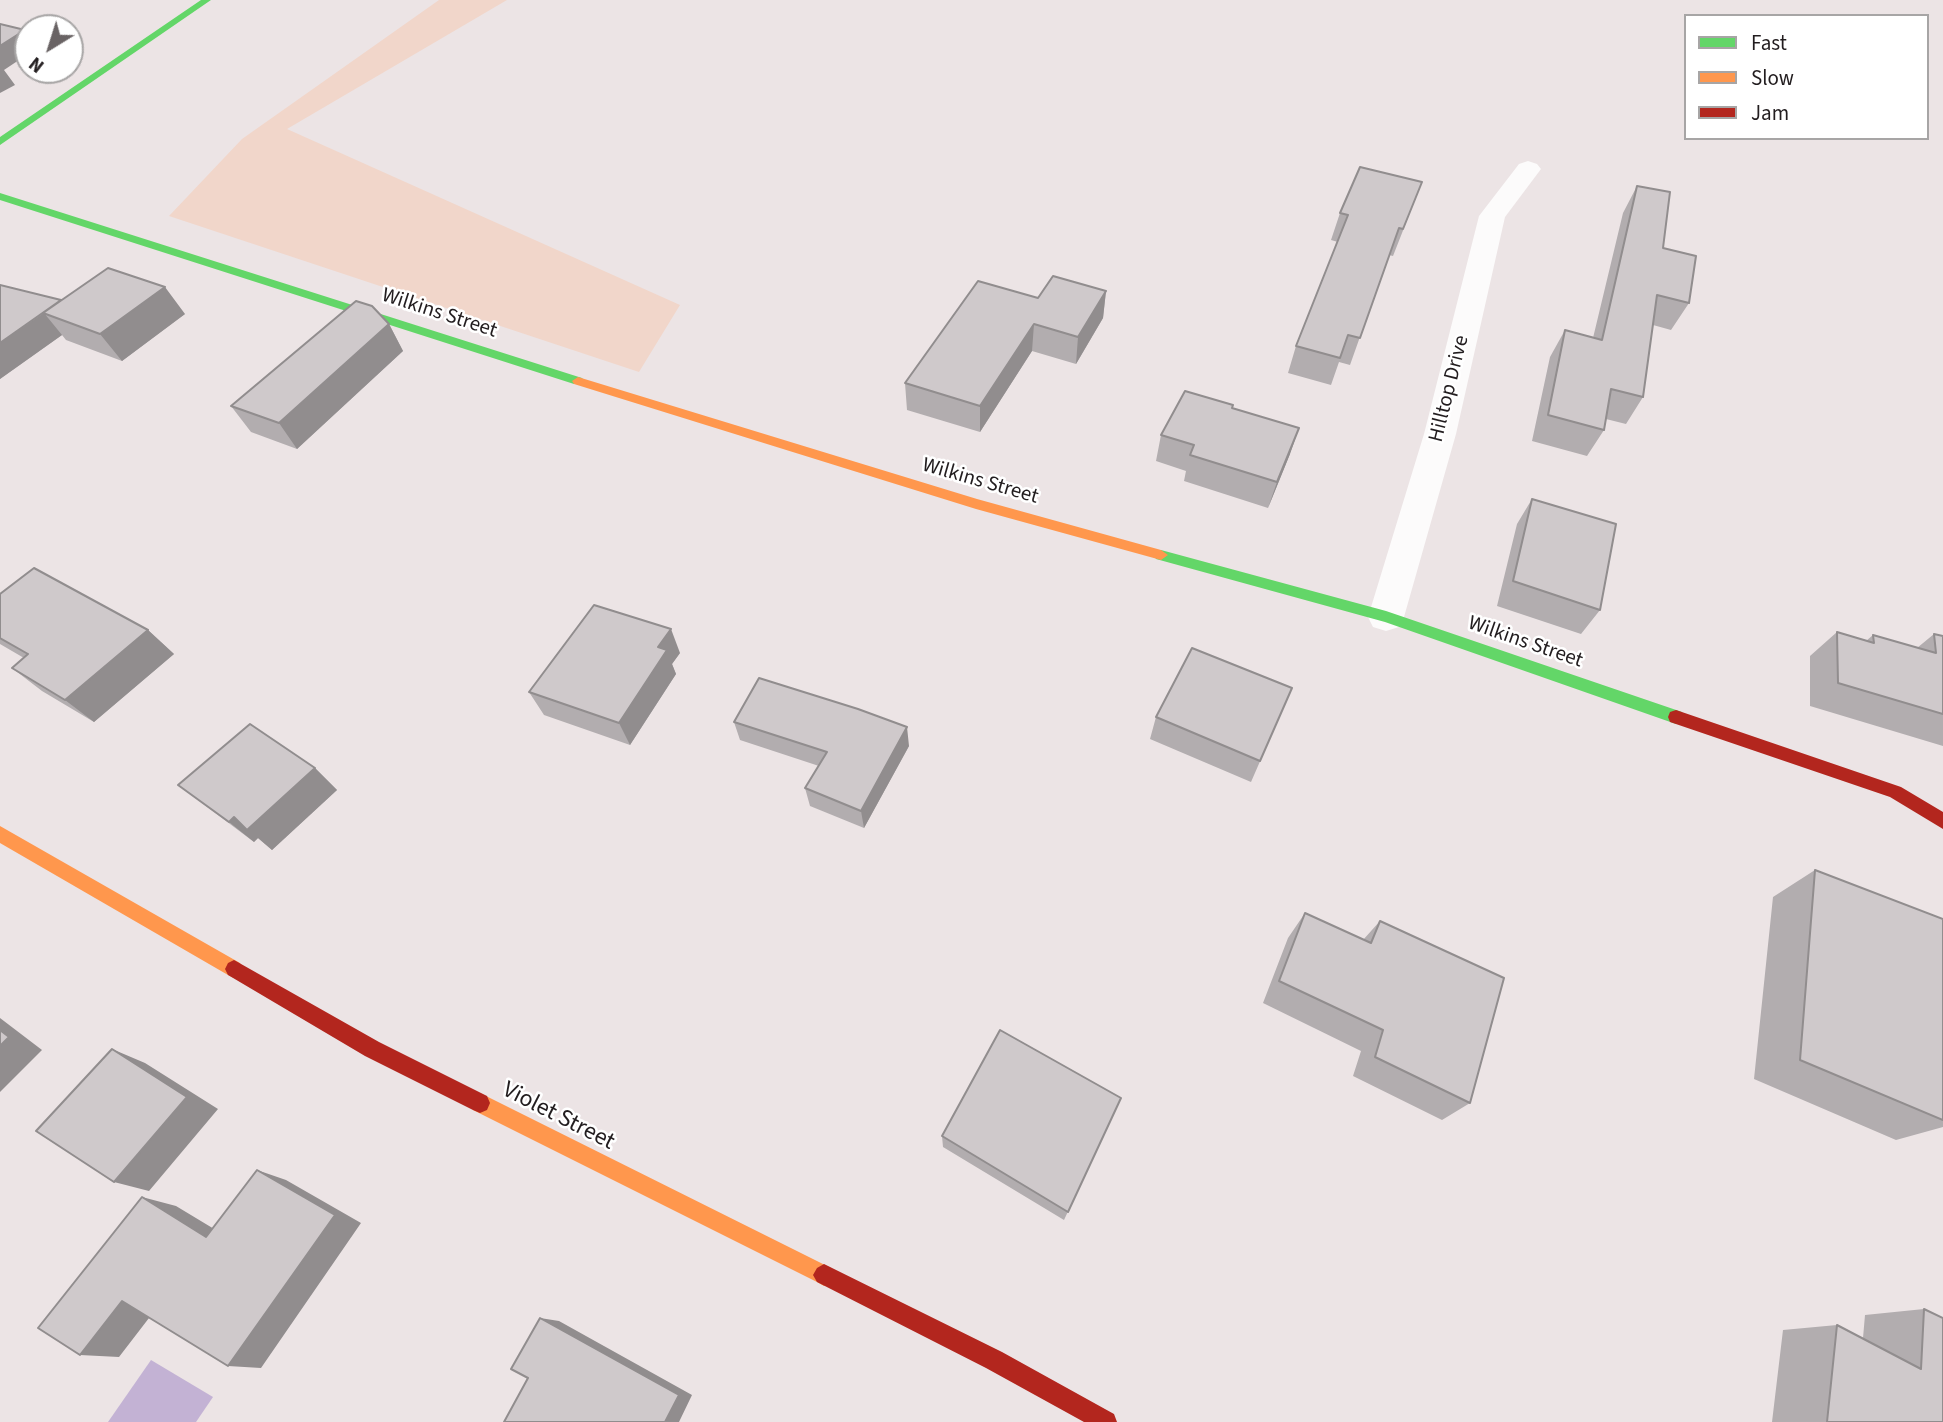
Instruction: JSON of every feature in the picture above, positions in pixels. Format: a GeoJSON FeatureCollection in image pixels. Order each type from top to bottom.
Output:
{"type":"FeatureCollection","features":[{"type":"Feature","properties":{"kind":"street"},"geometry":{"type":"LineString","coordinates":[[0,142],[207,0]]}},
{"type":"Feature","properties":{"kind":"street","name":"Hilltop Drive"},"geometry":{"type":"LineString","coordinates":[[1386,617],[1440,434],[1492,216],[1528,169]]}},
{"type":"Feature","properties":{"kind":"street","name":"Wilkins Street"},"geometry":{"type":"LineString","coordinates":[[0,196],[642,401],[976,504],[1386,617],[1895,792],[1943,821]]}},
{"type":"Feature","properties":{"kind":"street","name":"Violet Street"},"geometry":{"type":"LineString","coordinates":[[0,834],[372,1049],[994,1360],[1106,1422]]}},
{"type":"Feature","properties":{"kind":"shaded area"},"geometry":{"type":"Polygon","coordinates":[[[439,0],[507,0],[287,129],[680,305],[639,372],[169,216],[242,139],[439,0]]]}},
{"type":"Feature","properties":{"kind":"shaded area"},"geometry":{"type":"Polygon","coordinates":[[[151,1360],[213,1397],[196,1422],[108,1422],[151,1360]]]}},
{"type":"Feature","properties":{"kind":"building"},"geometry":{"type":"Polygon","coordinates":[[[0,24],[14,27],[14,37],[0,46],[0,24]]]}},
{"type":"Feature","properties":{"kind":"building"},"geometry":{"type":"Polygon","coordinates":[[[1360,167],[1422,182],[1403,229],[1399,228],[1360,338],[1348,335],[1340,358],[1296,346],[1348,215],[1340,213],[1360,167]]]}},
{"type":"Feature","properties":{"kind":"building"},"geometry":{"type":"Polygon","coordinates":[[[1637,186],[1670,192],[1663,248],[1696,256],[1689,303],[1657,295],[1643,397],[1611,389],[1604,430],[1548,415],[1565,330],[1602,340],[1637,186]]]}},
{"type":"Feature","properties":{"kind":"building"},"geometry":{"type":"Polygon","coordinates":[[[108,268],[165,287],[100,334],[43,313],[108,268]]]}},
{"type":"Feature","properties":{"kind":"building"},"geometry":{"type":"Polygon","coordinates":[[[1053,276],[1106,291],[1078,337],[1034,324],[980,406],[905,383],[978,281],[1038,298],[1053,276]]]}},
{"type":"Feature","properties":{"kind":"building"},"geometry":{"type":"Polygon","coordinates":[[[0,285],[61,300],[0,343],[0,285]]]}},
{"type":"Feature","properties":{"kind":"building"},"geometry":{"type":"Polygon","coordinates":[[[356,301],[372,306],[389,324],[279,423],[231,406],[356,301]]]}},
{"type":"Feature","properties":{"kind":"building"},"geometry":{"type":"Polygon","coordinates":[[[1185,391],[1299,428],[1277,482],[1190,455],[1194,445],[1161,435],[1185,391]]]}},
{"type":"Feature","properties":{"kind":"building"},"geometry":{"type":"Polygon","coordinates":[[[1532,499],[1616,524],[1600,610],[1513,581],[1532,499]]]}},
{"type":"Feature","properties":{"kind":"building"},"geometry":{"type":"Polygon","coordinates":[[[34,568],[148,630],[65,700],[12,668],[28,654],[0,638],[0,594],[34,568]]]}},
{"type":"Feature","properties":{"kind":"building"},"geometry":{"type":"Polygon","coordinates":[[[594,605],[671,629],[658,647],[667,650],[619,723],[529,692],[594,605]]]}},
{"type":"Feature","properties":{"kind":"building"},"geometry":{"type":"Polygon","coordinates":[[[1837,632],[1874,643],[1873,635],[1936,653],[1934,634],[1943,636],[1943,714],[1838,683],[1837,632]]]}},
{"type":"Feature","properties":{"kind":"building"},"geometry":{"type":"Polygon","coordinates":[[[1192,648],[1292,688],[1260,761],[1156,717],[1192,648]]]}},
{"type":"Feature","properties":{"kind":"building"},"geometry":{"type":"Polygon","coordinates":[[[759,678],[907,727],[861,811],[805,788],[827,752],[734,722],[759,678]]]}},
{"type":"Feature","properties":{"kind":"building"},"geometry":{"type":"Polygon","coordinates":[[[250,724],[315,768],[247,830],[234,817],[229,822],[178,785],[250,724]]]}},
{"type":"Feature","properties":{"kind":"building"},"geometry":{"type":"Polygon","coordinates":[[[1815,870],[1943,919],[1943,1120],[1800,1060],[1815,870]]]}},
{"type":"Feature","properties":{"kind":"building"},"geometry":{"type":"Polygon","coordinates":[[[1305,913],[1371,943],[1380,921],[1504,978],[1470,1103],[1375,1057],[1383,1030],[1279,981],[1305,913]]]}},
{"type":"Feature","properties":{"kind":"building"},"geometry":{"type":"Polygon","coordinates":[[[0,1030],[9,1037],[0,1046],[0,1030]]]}},
{"type":"Feature","properties":{"kind":"building"},"geometry":{"type":"Polygon","coordinates":[[[1000,1030],[1121,1098],[1068,1212],[942,1136],[1000,1030]]]}},
{"type":"Feature","properties":{"kind":"building"},"geometry":{"type":"Polygon","coordinates":[[[112,1049],[187,1097],[114,1182],[36,1131],[112,1049]]]}},
{"type":"Feature","properties":{"kind":"building"},"geometry":{"type":"Polygon","coordinates":[[[257,1170],[335,1215],[228,1366],[122,1301],[80,1355],[38,1328],[142,1197],[206,1237],[257,1170]]]}},
{"type":"Feature","properties":{"kind":"building"},"geometry":{"type":"Polygon","coordinates":[[[1924,1309],[1943,1318],[1943,1422],[1827,1422],[1837,1325],[1921,1369],[1924,1309]]]}},
{"type":"Feature","properties":{"kind":"building"},"geometry":{"type":"Polygon","coordinates":[[[540,1318],[679,1395],[665,1422],[504,1422],[528,1378],[511,1369],[540,1318]]]}},
{"type":"Feature","properties":{"kind":"traffic: fast"},"geometry":{"type":"LineString","coordinates":[[0,142],[207,0]]}},
{"type":"Feature","properties":{"kind":"traffic: fast"},"geometry":{"type":"LineString","coordinates":[[0,196],[578,381]]}},
{"type":"Feature","properties":{"kind":"traffic: fast"},"geometry":{"type":"LineString","coordinates":[[1161,555],[1386,617],[1676,717]]}},
{"type":"Feature","properties":{"kind":"traffic: slow"},"geometry":{"type":"LineString","coordinates":[[578,381],[976,504],[1161,555]]}},
{"type":"Feature","properties":{"kind":"traffic: slow"},"geometry":{"type":"LineString","coordinates":[[0,834],[234,969]]}},
{"type":"Feature","properties":{"kind":"traffic: slow"},"geometry":{"type":"LineString","coordinates":[[480,1103],[824,1275]]}},
{"type":"Feature","properties":{"kind":"traffic: jam"},"geometry":{"type":"LineString","coordinates":[[1676,717],[1895,792],[1943,821]]}},
{"type":"Feature","properties":{"kind":"traffic: jam"},"geometry":{"type":"LineString","coordinates":[[234,969],[372,1049],[480,1103]]}},
{"type":"Feature","properties":{"kind":"traffic: jam"},"geometry":{"type":"LineString","coordinates":[[824,1275],[994,1360],[1106,1422]]}}]}
